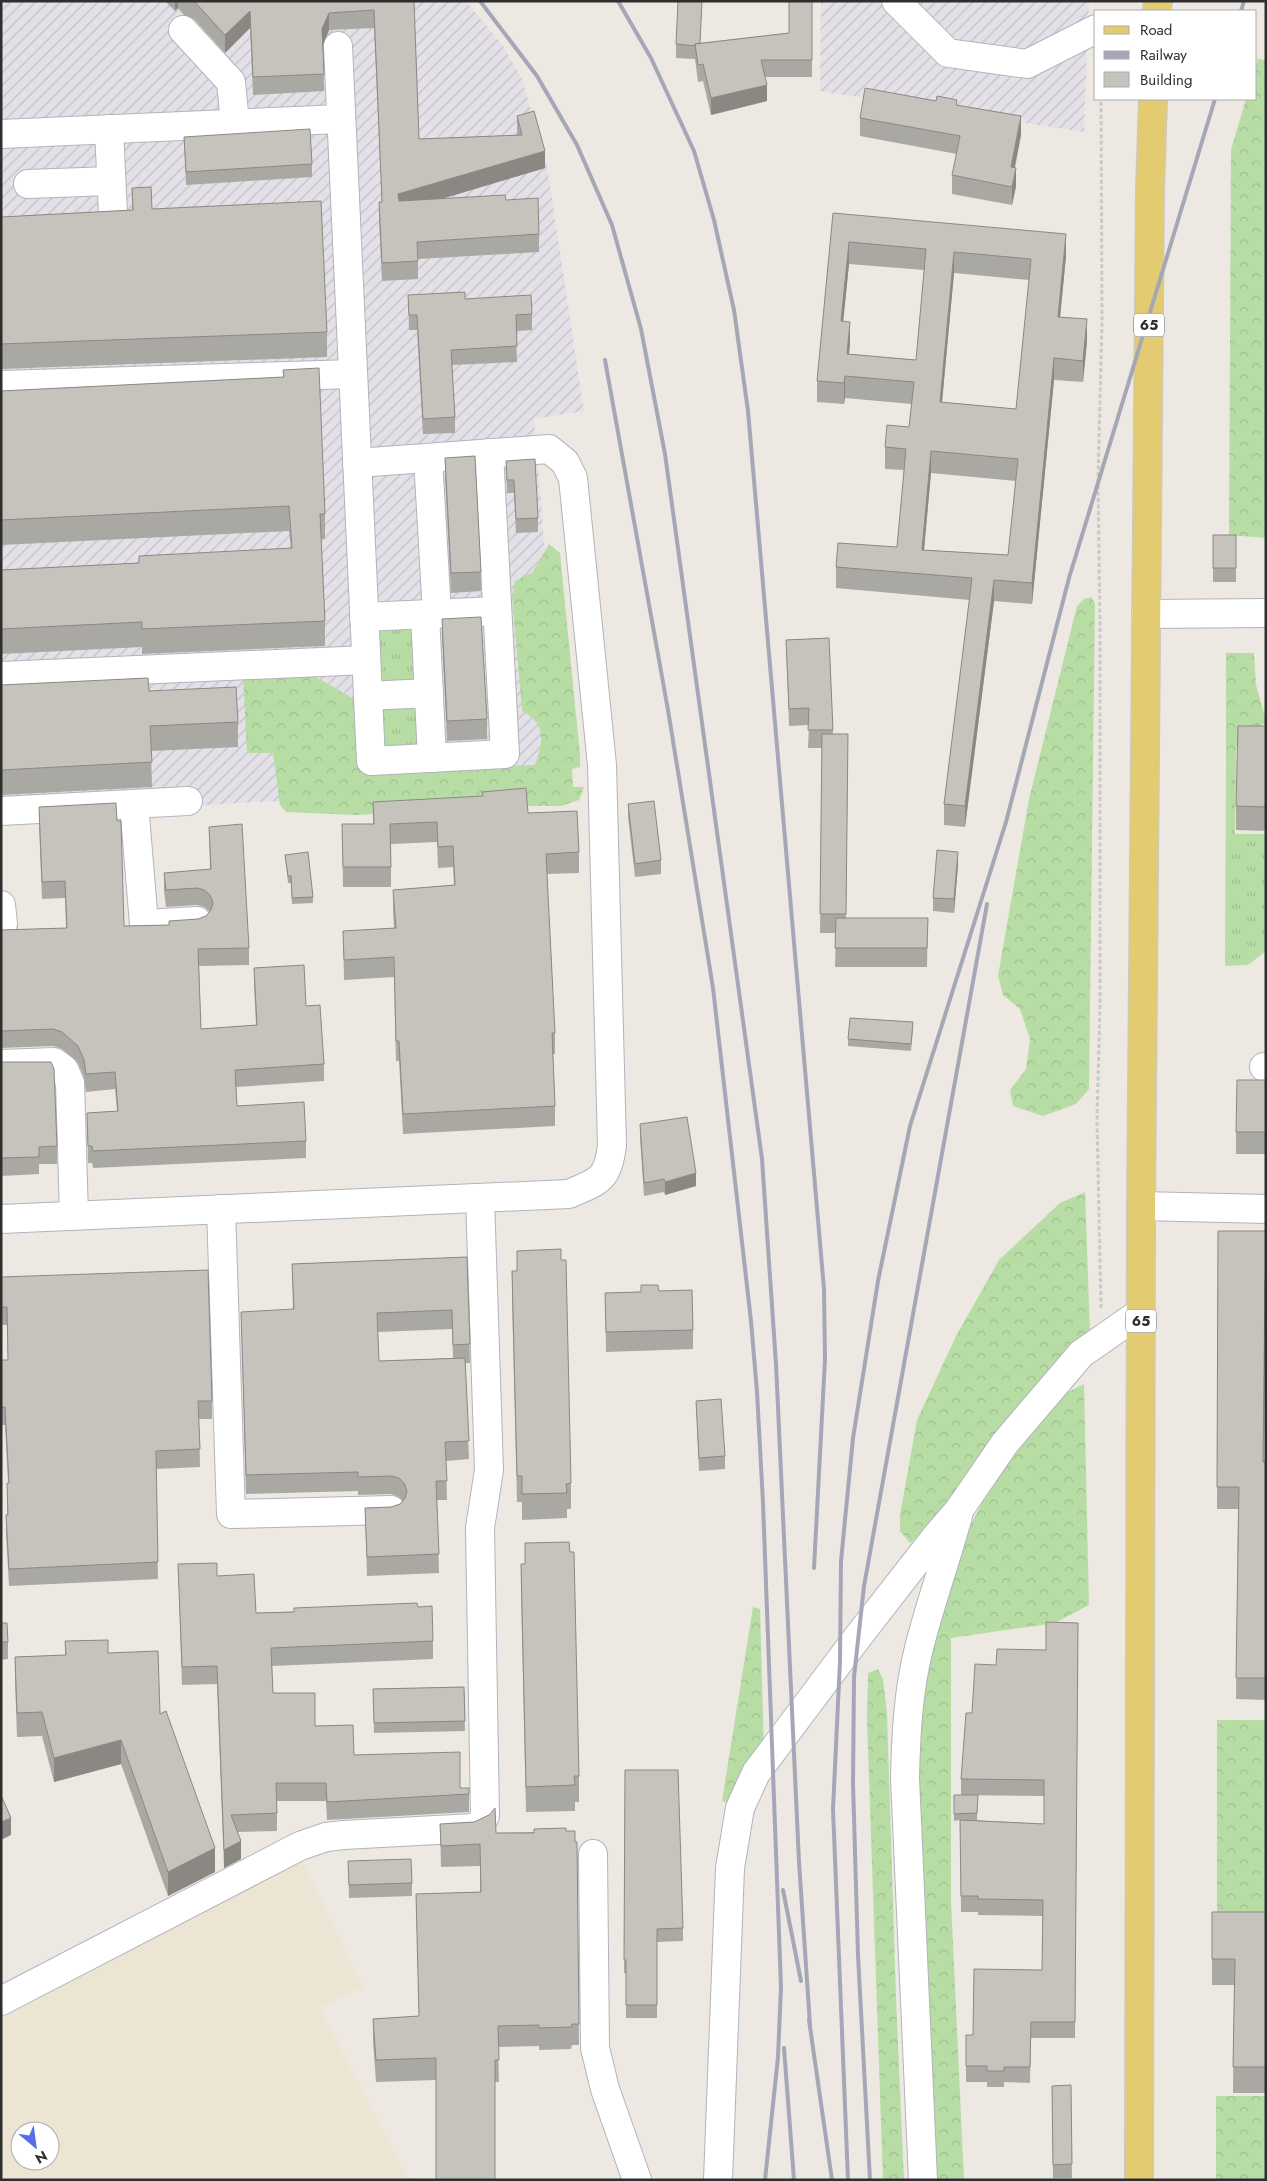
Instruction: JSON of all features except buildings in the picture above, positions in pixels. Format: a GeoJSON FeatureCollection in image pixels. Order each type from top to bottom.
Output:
{"type":"FeatureCollection","features":[{"type":"Feature","properties":{"kind":"main road","name":"65"},"geometry":{"type":"LineString","coordinates":[[1139,2180],[1141,1206],[1150,189],[1153,100]]}},
{"type":"Feature","properties":{"kind":"street"},"geometry":{"type":"LineString","coordinates":[[896,1],[948,53],[1027,64],[1094,29]]}},
{"type":"Feature","properties":{"kind":"street"},"geometry":{"type":"LineString","coordinates":[[183,30],[231,82],[235,124]]}},
{"type":"Feature","properties":{"kind":"street"},"geometry":{"type":"LineString","coordinates":[[338,46],[371,761],[505,754],[489,453]]}},
{"type":"Feature","properties":{"kind":"street"},"geometry":{"type":"LineString","coordinates":[[1,134],[341,119]]}},
{"type":"Feature","properties":{"kind":"street"},"geometry":{"type":"LineString","coordinates":[[108,129],[113,214]]}},
{"type":"Feature","properties":{"kind":"street"},"geometry":{"type":"LineString","coordinates":[[28,184],[111,180]]}},
{"type":"Feature","properties":{"kind":"street"},"geometry":{"type":"LineString","coordinates":[[1,384],[353,374]]}},
{"type":"Feature","properties":{"kind":"street"},"geometry":{"type":"LineString","coordinates":[[1,1219],[569,1194],[602,1177],[610,1164],[612,1145],[602,765],[573,478],[565,462],[549,449],[357,463]]}},
{"type":"Feature","properties":{"kind":"street"},"geometry":{"type":"LineString","coordinates":[[428,458],[431,614],[429,693],[432,758]]}},
{"type":"Feature","properties":{"kind":"street"},"geometry":{"type":"LineString","coordinates":[[364,618],[497,611]]}},
{"type":"Feature","properties":{"kind":"street"},"geometry":{"type":"LineString","coordinates":[[1146,614],[1266,613]]}},
{"type":"Feature","properties":{"kind":"street"},"geometry":{"type":"LineString","coordinates":[[1,676],[366,660]]}},
{"type":"Feature","properties":{"kind":"street"},"geometry":{"type":"LineString","coordinates":[[368,696],[429,693]]}},
{"type":"Feature","properties":{"kind":"street"},"geometry":{"type":"LineString","coordinates":[[1,811],[188,801]]}},
{"type":"Feature","properties":{"kind":"street"},"geometry":{"type":"LineString","coordinates":[[134,804],[144,924],[197,921]]}},
{"type":"Feature","properties":{"kind":"street"},"geometry":{"type":"LineString","coordinates":[[1,1064],[54,1062],[64,1069],[70,1083],[74,1216]]}},
{"type":"Feature","properties":{"kind":"street"},"geometry":{"type":"LineString","coordinates":[[1,2001],[300,1846],[326,1837],[473,1828],[481,1824],[485,1816],[480,1528],[489,1470],[480,1198]]}},
{"type":"Feature","properties":{"kind":"street"},"geometry":{"type":"LineString","coordinates":[[1141,1206],[1266,1209]]}},
{"type":"Feature","properties":{"kind":"street"},"geometry":{"type":"LineString","coordinates":[[220,1209],[231,1514],[391,1510]]}},
{"type":"Feature","properties":{"kind":"street"},"geometry":{"type":"LineString","coordinates":[[718,2180],[730,1868],[740,1808],[756,1773],[857,1638],[959,1510],[1005,1443],[1081,1354],[1141,1312]]}},
{"type":"Feature","properties":{"kind":"street"},"geometry":{"type":"LineString","coordinates":[[923,2180],[905,1778],[906,1737],[909,1704],[918,1650],[959,1510]]}},
{"type":"Feature","properties":{"kind":"street"},"geometry":{"type":"LineString","coordinates":[[593,1854],[595,2048],[605,2089],[637,2180]]}},
{"type":"Feature","properties":{"kind":"path"},"geometry":{"type":"LineString","coordinates":[[1100,1340],[1097,1120],[1100,1005],[1098,482],[1102,320],[1102,100]]}},
{"type":"Feature","properties":{"kind":"shaded area"},"geometry":{"type":"Polygon","coordinates":[[[1,1],[466,1],[504,47],[522,79],[547,166],[584,411],[534,419],[544,540],[572,789],[238,803],[1,819],[1,1]]]}},
{"type":"Feature","properties":{"kind":"shaded area"},"geometry":{"type":"Polygon","coordinates":[[[821,1],[1089,1],[1084,132],[820,91],[821,1]]]}},
{"type":"Feature","properties":{"kind":"shaded area"},"geometry":{"type":"Polygon","coordinates":[[[301,1858],[363,1987],[320,2008],[409,2180],[1,2180],[1,2012],[301,1858]]]}},
{"type":"Feature","properties":{"kind":"green space"},"geometry":{"type":"Polygon","coordinates":[[[1258,58],[1266,61],[1266,538],[1229,535],[1231,150],[1246,100],[1257,100],[1258,58]]]}},
{"type":"Feature","properties":{"kind":"green space"},"geometry":{"type":"Polygon","coordinates":[[[549,544],[560,553],[580,755],[580,767],[572,769],[573,787],[584,787],[579,800],[561,806],[499,806],[355,815],[286,812],[280,805],[273,753],[247,753],[243,677],[316,677],[359,702],[370,770],[535,765],[540,749],[541,734],[536,722],[522,711],[512,595],[515,581],[533,572],[549,544]]]}},
{"type":"Feature","properties":{"kind":"green space"},"geometry":{"type":"Polygon","coordinates":[[[1091,597],[1095,603],[1089,1089],[1076,1104],[1043,1116],[1013,1106],[1010,1090],[1026,1069],[1030,1039],[1020,1009],[1003,995],[998,976],[1029,799],[1077,606],[1084,599],[1091,597]]]}},
{"type":"Feature","properties":{"kind":"green space"},"geometry":{"type":"Polygon","coordinates":[[[414,625],[417,679],[381,681],[378,627],[414,625]]]}},
{"type":"Feature","properties":{"kind":"green space"},"geometry":{"type":"Polygon","coordinates":[[[1226,653],[1254,653],[1256,685],[1266,720],[1266,723],[1241,734],[1236,748],[1236,766],[1226,765],[1226,653]]]}},
{"type":"Feature","properties":{"kind":"green space"},"geometry":{"type":"Polygon","coordinates":[[[418,703],[421,752],[385,754],[382,705],[418,703]]]}},
{"type":"Feature","properties":{"kind":"green space"},"geometry":{"type":"Polygon","coordinates":[[[1226,765],[1236,766],[1235,834],[1266,834],[1266,951],[1248,965],[1225,966],[1226,765]]]}},
{"type":"Feature","properties":{"kind":"green space"},"geometry":{"type":"Polygon","coordinates":[[[1085,1192],[1090,1333],[940,1518],[910,1543],[900,1531],[900,1515],[917,1420],[956,1336],[999,1260],[1060,1203],[1085,1192]]]}},
{"type":"Feature","properties":{"kind":"green space"},"geometry":{"type":"Polygon","coordinates":[[[1084,1384],[1089,1605],[1055,1623],[951,1638],[951,1900],[964,2180],[932,2180],[914,1780],[917,1704],[958,1549],[983,1501],[1027,1436],[1060,1396],[1084,1384]]]}},
{"type":"Feature","properties":{"kind":"green space"},"geometry":{"type":"Polygon","coordinates":[[[753,1607],[760,1609],[764,1750],[732,1804],[722,1801],[753,1607]]]}},
{"type":"Feature","properties":{"kind":"green space"},"geometry":{"type":"Polygon","coordinates":[[[878,1669],[883,1679],[887,1713],[904,2180],[883,2180],[867,1720],[868,1673],[878,1669]]]}},
{"type":"Feature","properties":{"kind":"green space"},"geometry":{"type":"Polygon","coordinates":[[[1217,1720],[1266,1720],[1266,1925],[1217,1925],[1217,1720]]]}},
{"type":"Feature","properties":{"kind":"green space"},"geometry":{"type":"Polygon","coordinates":[[[1216,2096],[1266,2096],[1266,2180],[1216,2180],[1216,2096]]]}},
{"type":"Feature","properties":{"kind":"railway"},"geometry":{"type":"LineString","coordinates":[[480,1],[537,76],[577,145],[612,225],[641,329],[665,454],[762,1159],[776,1364],[799,1862],[810,2025]]}},
{"type":"Feature","properties":{"kind":"railway"},"geometry":{"type":"LineString","coordinates":[[618,1],[651,58],[694,151],[714,220],[734,310],[748,411],[824,1289],[825,1359],[814,1568]]}},
{"type":"Feature","properties":{"kind":"railway"},"geometry":{"type":"LineString","coordinates":[[1241,10],[1244,1]]}},
{"type":"Feature","properties":{"kind":"railway"},"geometry":{"type":"LineString","coordinates":[[848,2180],[833,1809],[840,1661],[841,1561],[853,1438],[878,1281],[910,1126],[1006,822],[1069,578],[1215,100]]}},
{"type":"Feature","properties":{"kind":"railway"},"geometry":{"type":"LineString","coordinates":[[605,360],[668,710],[713,988],[751,1321],[763,1503],[781,1987],[778,2057],[765,2180]]}},
{"type":"Feature","properties":{"kind":"railway"},"geometry":{"type":"LineString","coordinates":[[870,2180],[858,1955],[853,1783],[854,1677],[864,1586],[987,904]]}},
{"type":"Feature","properties":{"kind":"railway"},"geometry":{"type":"LineString","coordinates":[[783,1890],[801,1981]]}},
{"type":"Feature","properties":{"kind":"railway"},"geometry":{"type":"LineString","coordinates":[[809,2020],[832,2180]]}},
{"type":"Feature","properties":{"kind":"railway"},"geometry":{"type":"LineString","coordinates":[[784,2048],[794,2180]]}}]}
